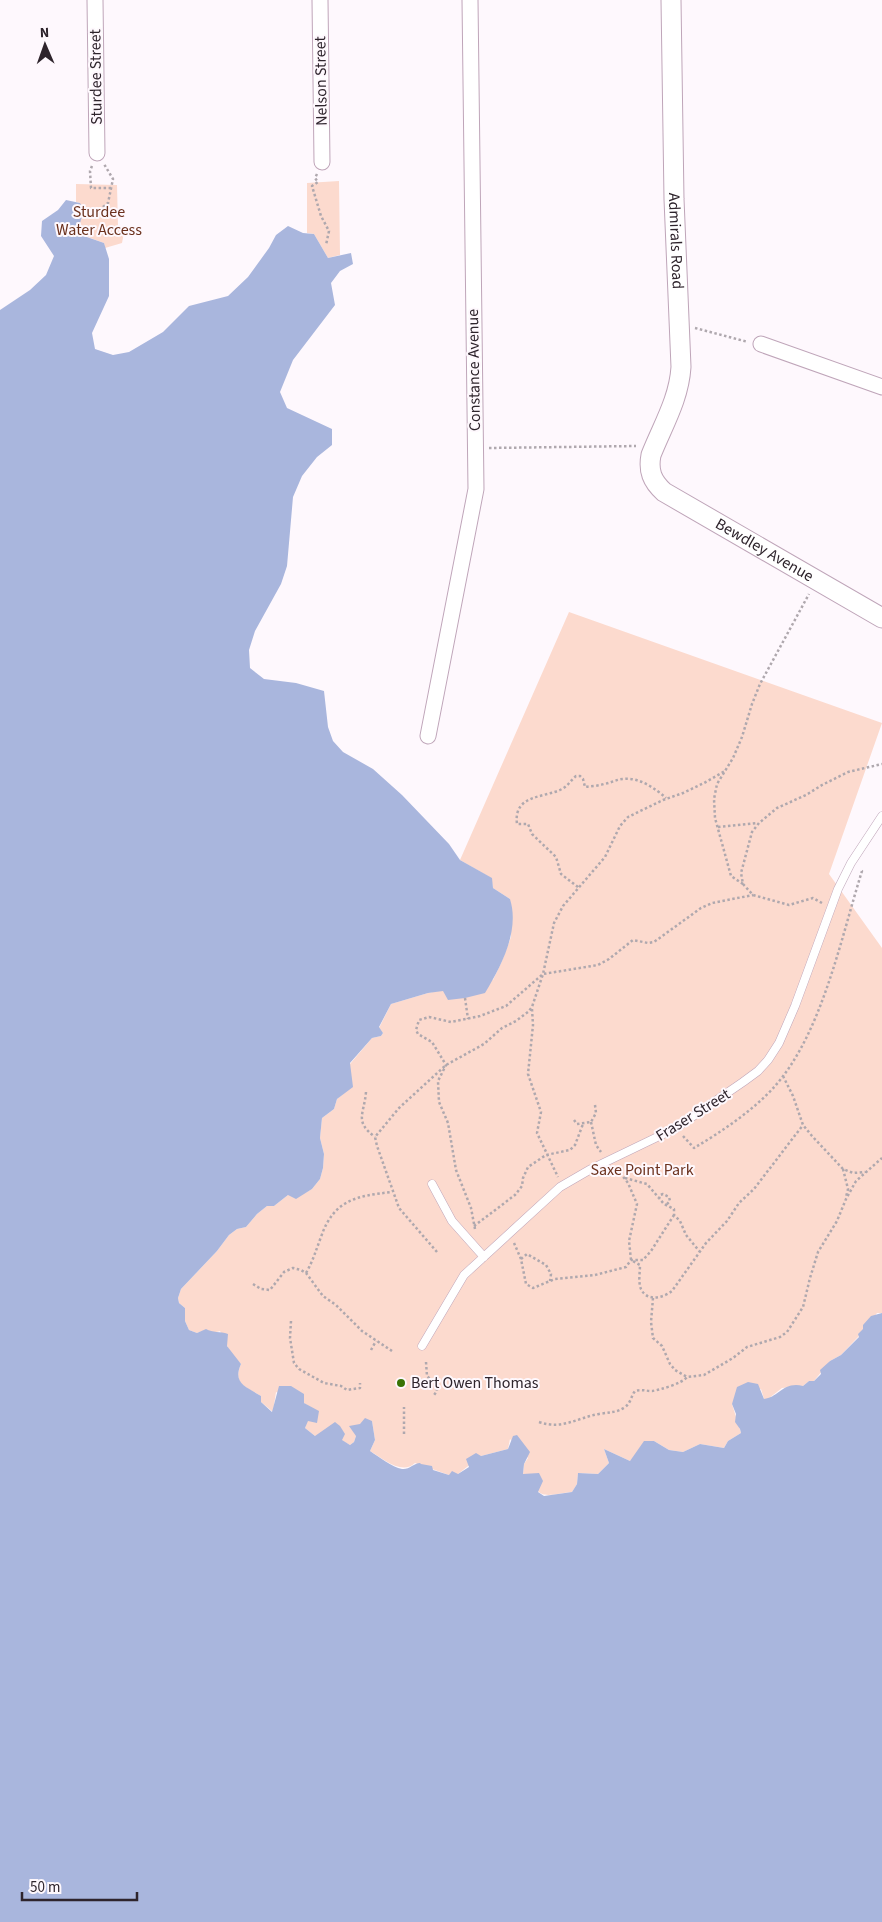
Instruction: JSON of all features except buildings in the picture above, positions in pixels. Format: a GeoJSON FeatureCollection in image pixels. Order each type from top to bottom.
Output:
{"type":"FeatureCollection","features":[{"type":"Feature","properties":{"kind":"street","name":"Sturdee Street"},"geometry":{"type":"LineString","coordinates":[[95,0],[97,153]]}},
{"type":"Feature","properties":{"kind":"street","name":"Nelson Street"},"geometry":{"type":"LineString","coordinates":[[320,0],[322,162]]}},
{"type":"Feature","properties":{"kind":"street","name":"Constance Avenue"},"geometry":{"type":"LineString","coordinates":[[428,736],[476,489],[470,0]]}},
{"type":"Feature","properties":{"kind":"street","name":"Admirals Road"},"geometry":{"type":"LineString","coordinates":[[651,476],[650,463],[655,446],[680,384],[674,200],[671,0]]}},
{"type":"Feature","properties":{"kind":"street"},"geometry":{"type":"LineString","coordinates":[[761,344],[882,387]]}},
{"type":"Feature","properties":{"kind":"street","name":"Bewdley Avenue"},"geometry":{"type":"LineString","coordinates":[[651,476],[664,492],[882,618]]}},
{"type":"Feature","properties":{"kind":"lane","name":"Fraser Street"},"geometry":{"type":"LineString","coordinates":[[422,1346],[464,1275],[509,1232],[563,1185],[609,1160],[676,1128],[758,1071],[768,1060],[779,1043],[795,1006],[831,907],[851,863],[882,816]]}},
{"type":"Feature","properties":{"kind":"lane"},"geometry":{"type":"LineString","coordinates":[[432,1184],[452,1221],[484,1257]]}},
{"type":"Feature","properties":{"kind":"path"},"geometry":{"type":"LineString","coordinates":[[97,153],[90,171],[91,188],[111,188]]}},
{"type":"Feature","properties":{"kind":"path"},"geometry":{"type":"LineString","coordinates":[[91,216],[108,203],[113,178],[97,153]]}},
{"type":"Feature","properties":{"kind":"path"},"geometry":{"type":"LineString","coordinates":[[318,182],[312,186],[320,216],[329,231],[326,244]]}},
{"type":"Feature","properties":{"kind":"path"},"geometry":{"type":"LineString","coordinates":[[679,323],[741,341],[761,344]]}},
{"type":"Feature","properties":{"kind":"path"},"geometry":{"type":"LineString","coordinates":[[475,448],[655,446]]}},
{"type":"Feature","properties":{"kind":"path"},"geometry":{"type":"LineString","coordinates":[[753,895],[743,884],[731,876],[715,818],[714,799],[717,784],[733,758],[760,684],[816,580]]}},
{"type":"Feature","properties":{"kind":"path"},"geometry":{"type":"LineString","coordinates":[[743,884],[742,872],[746,851],[752,832],[759,823],[777,808],[806,795],[848,772],[882,764]]}},
{"type":"Feature","properties":{"kind":"path"},"geometry":{"type":"LineString","coordinates":[[375,1137],[399,1108],[446,1065],[484,1044],[502,1028],[516,1021],[532,1007],[543,974],[554,923],[562,906],[605,858],[620,826],[628,817],[666,798],[683,793],[725,771]]}},
{"type":"Feature","properties":{"kind":"path"},"geometry":{"type":"LineString","coordinates":[[578,887],[561,874],[556,857],[532,834],[528,824],[517,824],[518,813],[522,805],[535,796],[563,789],[576,776],[580,776],[583,779],[584,787],[626,778],[648,785],[659,791],[666,798]]}},
{"type":"Feature","properties":{"kind":"path"},"geometry":{"type":"LineString","coordinates":[[718,827],[759,823]]}},
{"type":"Feature","properties":{"kind":"path"},"geometry":{"type":"LineString","coordinates":[[446,1065],[432,1042],[418,1034],[416,1030],[419,1020],[429,1017],[452,1022],[480,1016],[506,1006],[543,974],[598,965],[609,959],[633,940],[648,943],[654,942],[700,908],[712,903],[753,895],[789,905],[813,898],[831,907]]}},
{"type":"Feature","properties":{"kind":"path"},"geometry":{"type":"LineString","coordinates":[[465,998],[468,1019]]}},
{"type":"Feature","properties":{"kind":"path"},"geometry":{"type":"LineString","coordinates":[[532,1007],[533,1025],[528,1074],[542,1112],[537,1133],[563,1185]]}},
{"type":"Feature","properties":{"kind":"path"},"geometry":{"type":"LineString","coordinates":[[446,1065],[438,1081],[439,1102],[448,1123],[456,1170],[471,1208],[476,1232]]}},
{"type":"Feature","properties":{"kind":"path"},"geometry":{"type":"LineString","coordinates":[[783,1076],[803,1125],[843,1169],[853,1173],[866,1172]]}},
{"type":"Feature","properties":{"kind":"path"},"geometry":{"type":"LineString","coordinates":[[366,1092],[365,1108],[361,1119],[363,1126],[375,1137],[392,1192],[399,1208],[438,1252]]}},
{"type":"Feature","properties":{"kind":"path"},"geometry":{"type":"LineString","coordinates":[[509,1232],[521,1259],[524,1280],[529,1287],[537,1287],[550,1281],[595,1275],[626,1267],[631,1260],[629,1241],[637,1204],[624,1177],[596,1145],[591,1122],[596,1113],[595,1105]]}},
{"type":"Feature","properties":{"kind":"path"},"geometry":{"type":"LineString","coordinates":[[574,1120],[578,1124],[591,1122]]}},
{"type":"Feature","properties":{"kind":"path"},"geometry":{"type":"LineString","coordinates":[[474,1226],[515,1195],[522,1186],[528,1167],[546,1154],[570,1150],[575,1145],[583,1124]]}},
{"type":"Feature","properties":{"kind":"path"},"geometry":{"type":"LineString","coordinates":[[631,1260],[640,1265],[639,1281],[641,1289],[645,1294],[653,1298],[665,1296],[672,1291],[706,1243],[727,1221],[739,1203],[754,1188],[803,1125]]}},
{"type":"Feature","properties":{"kind":"path"},"geometry":{"type":"LineString","coordinates":[[653,1298],[651,1322],[653,1338],[662,1346],[670,1364],[675,1370],[687,1377],[704,1375],[733,1358],[747,1347],[780,1337],[787,1332],[803,1307],[818,1252],[837,1221],[856,1181],[882,1158]]}},
{"type":"Feature","properties":{"kind":"path"},"geometry":{"type":"LineString","coordinates":[[843,1169],[848,1189],[846,1199]]}},
{"type":"Feature","properties":{"kind":"path"},"geometry":{"type":"LineString","coordinates":[[624,1177],[647,1184],[659,1199],[674,1209],[674,1215],[651,1251],[643,1260],[631,1260]]}},
{"type":"Feature","properties":{"kind":"path"},"geometry":{"type":"LineString","coordinates":[[306,1273],[313,1261],[322,1234],[334,1213],[350,1199],[392,1192]]}},
{"type":"Feature","properties":{"kind":"path"},"geometry":{"type":"LineString","coordinates":[[659,1199],[660,1195],[666,1195],[670,1201],[666,1205]]}},
{"type":"Feature","properties":{"kind":"path"},"geometry":{"type":"LineString","coordinates":[[674,1215],[700,1252]]}},
{"type":"Feature","properties":{"kind":"path"},"geometry":{"type":"LineString","coordinates":[[521,1259],[527,1254],[546,1265],[551,1274],[550,1281]]}},
{"type":"Feature","properties":{"kind":"path"},"geometry":{"type":"LineString","coordinates":[[253,1284],[261,1289],[270,1290],[284,1272],[288,1269],[297,1268],[306,1273],[323,1296],[336,1305],[362,1331],[392,1351]]}},
{"type":"Feature","properties":{"kind":"path"},"geometry":{"type":"LineString","coordinates":[[292,1321],[290,1338],[294,1363],[299,1369],[324,1383],[341,1386],[347,1390],[360,1388],[360,1383]]}},
{"type":"Feature","properties":{"kind":"path"},"geometry":{"type":"LineString","coordinates":[[371,1350],[376,1341]]}},
{"type":"Feature","properties":{"kind":"path"},"geometry":{"type":"LineString","coordinates":[[426,1362],[427,1376],[437,1387],[434,1395]]}},
{"type":"Feature","properties":{"kind":"path"},"geometry":{"type":"LineString","coordinates":[[539,1422],[551,1426],[562,1425],[599,1414],[614,1412],[627,1406],[635,1391],[654,1390],[684,1382],[687,1377]]}},
{"type":"Feature","properties":{"kind":"path"},"geometry":{"type":"LineString","coordinates":[[404,1407],[404,1434]]}},
{"type":"Feature","properties":{"kind":"green space"},"geometry":{"type":"Polygon","coordinates":[[[339,181],[340,255],[328,258],[314,234],[307,233],[307,183],[339,181]]]}},
{"type":"Feature","properties":{"kind":"green space","name":"Sturdee Water Access"},"geometry":{"type":"Polygon","coordinates":[[[76,184],[117,185],[118,227],[125,227],[122,243],[105,248],[104,243],[85,236],[80,223],[80,203],[76,202],[76,184]]]}},
{"type":"Feature","properties":{"kind":"green space","name":"Saxe Point Park"},"geometry":{"type":"Polygon","coordinates":[[[569,612],[882,723],[829,874],[882,948],[882,1313],[877,1313],[859,1336],[841,1355],[830,1361],[814,1381],[809,1381],[803,1386],[782,1388],[768,1399],[764,1399],[761,1389],[732,1404],[741,1433],[728,1441],[724,1448],[700,1444],[683,1452],[669,1450],[654,1441],[630,1461],[604,1449],[609,1463],[598,1474],[578,1473],[577,1484],[572,1492],[548,1495],[539,1492],[523,1474],[524,1464],[528,1458],[510,1439],[508,1449],[481,1456],[458,1474],[449,1475],[415,1463],[410,1467],[398,1467],[370,1451],[375,1440],[372,1421],[356,1436],[354,1442],[350,1445],[341,1440],[315,1436],[305,1428],[311,1408],[304,1403],[276,1392],[273,1412],[261,1402],[261,1396],[239,1381],[238,1376],[241,1364],[231,1354],[220,1331],[213,1333],[206,1330],[197,1333],[189,1330],[185,1321],[185,1308],[179,1303],[178,1298],[181,1289],[217,1251],[229,1235],[237,1229],[246,1227],[267,1206],[274,1206],[288,1195],[305,1193],[312,1189],[320,1179],[324,1154],[320,1138],[322,1118],[334,1109],[337,1099],[343,1094],[350,1064],[372,1038],[381,1036],[383,1033],[379,1028],[391,1004],[428,993],[493,980],[511,937],[510,899],[493,888],[491,878],[460,860],[569,612]]]}},
{"type":"Feature","properties":{"kind":"water"},"geometry":{"type":"Polygon","coordinates":[[[66,200],[80,203],[84,210],[80,223],[84,236],[104,243],[109,259],[109,296],[92,333],[95,349],[113,355],[129,352],[163,332],[189,306],[228,296],[248,277],[276,235],[288,226],[303,233],[314,234],[328,258],[351,253],[353,264],[340,271],[331,283],[335,305],[293,360],[280,392],[287,408],[332,429],[332,445],[317,457],[302,476],[293,497],[287,566],[281,584],[255,631],[249,650],[250,668],[264,679],[296,683],[324,691],[328,727],[333,741],[343,752],[373,769],[402,795],[449,844],[460,860],[492,878],[493,888],[510,899],[512,911],[511,936],[503,960],[485,993],[448,1000],[443,991],[428,993],[391,1004],[379,1027],[383,1033],[381,1036],[372,1038],[350,1063],[353,1087],[337,1099],[334,1109],[322,1118],[320,1138],[324,1154],[320,1179],[312,1189],[296,1199],[288,1195],[274,1206],[267,1206],[246,1227],[237,1229],[229,1235],[217,1251],[181,1289],[178,1298],[179,1303],[185,1308],[185,1321],[189,1330],[197,1333],[206,1329],[228,1334],[227,1346],[241,1364],[238,1376],[240,1381],[261,1396],[261,1402],[272,1412],[279,1386],[291,1386],[304,1394],[304,1403],[319,1411],[317,1423],[308,1421],[305,1428],[315,1436],[335,1422],[345,1434],[342,1440],[350,1445],[354,1442],[356,1436],[349,1426],[360,1424],[365,1418],[372,1421],[375,1440],[370,1451],[398,1468],[405,1469],[420,1463],[432,1466],[433,1470],[449,1475],[452,1471],[458,1474],[469,1467],[466,1459],[476,1453],[481,1456],[508,1449],[513,1436],[517,1435],[530,1452],[524,1464],[523,1474],[539,1473],[543,1481],[538,1492],[544,1496],[572,1492],[577,1484],[578,1473],[598,1474],[609,1463],[604,1449],[630,1461],[644,1441],[654,1441],[669,1450],[683,1452],[700,1444],[724,1448],[728,1441],[741,1433],[735,1422],[736,1414],[732,1404],[737,1387],[748,1382],[758,1384],[764,1399],[790,1386],[803,1386],[809,1381],[814,1381],[821,1374],[820,1370],[830,1361],[841,1355],[859,1337],[858,1334],[863,1329],[863,1325],[871,1316],[882,1313],[882,1922],[0,1922],[0,310],[30,290],[46,275],[54,256],[41,236],[42,221],[58,210],[66,200]]]}},
{"type":"Feature","properties":{"kind":"place","name":"Bert Owen Thomas"},"geometry":{"type":"Point","coordinates":[401,1383]}}]}
